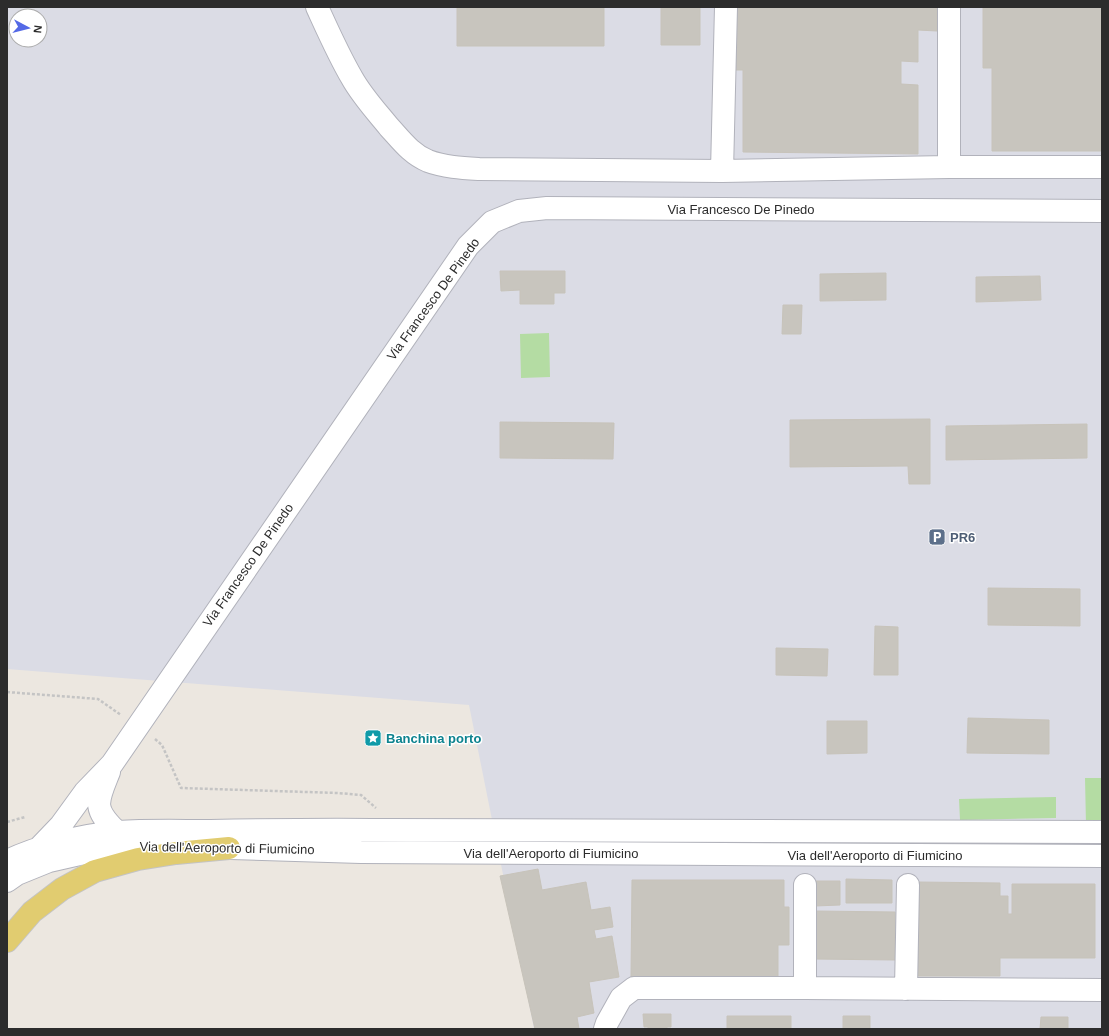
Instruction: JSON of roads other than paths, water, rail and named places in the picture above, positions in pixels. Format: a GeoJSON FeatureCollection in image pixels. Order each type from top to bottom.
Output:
{"type":"FeatureCollection","features":[{"type":"Feature","properties":{"kind":"main road"},"geometry":{"type":"LineString","coordinates":[[7,941],[32,912],[62,889],[95,871],[138,859],[176,853],[229,848]]}},
{"type":"Feature","properties":{"kind":"street"},"geometry":{"type":"LineString","coordinates":[[317,7],[343,62],[365,97],[404,145],[414,154],[427,161],[442,165],[479,169],[722,171],[949,167],[1102,167]]}},
{"type":"Feature","properties":{"kind":"street"},"geometry":{"type":"LineString","coordinates":[[722,171],[726,7]]}},
{"type":"Feature","properties":{"kind":"street"},"geometry":{"type":"LineString","coordinates":[[949,167],[950,7]]}},
{"type":"Feature","properties":{"kind":"street","name":"Via Francesco De Pinedo"},"geometry":{"type":"LineString","coordinates":[[39,848],[61,825],[85,792],[112,764],[468,246],[492,222],[519,211],[547,208],[1102,211]]}},
{"type":"Feature","properties":{"kind":"street","name":"Via Francesco De Pinedo"},"geometry":{"type":"LineString","coordinates":[[112,764],[99,797],[100,810],[107,822],[117,832]]}},
{"type":"Feature","properties":{"kind":"street","name":"Via dell'Aeroporto di Fiumicino"},"geometry":{"type":"LineString","coordinates":[[7,861],[39,848],[82,837],[117,832],[302,829],[1102,832]]}},
{"type":"Feature","properties":{"kind":"street","name":"Via dell'Aeroporto di Fiumicino"},"geometry":{"type":"LineString","coordinates":[[7,881],[17,874],[49,861],[84,852],[130,846],[360,852],[1102,856]]}},
{"type":"Feature","properties":{"kind":"street"},"geometry":{"type":"LineString","coordinates":[[805,885],[805,988]]}},
{"type":"Feature","properties":{"kind":"street"},"geometry":{"type":"LineString","coordinates":[[906,989],[908,885]]}},
{"type":"Feature","properties":{"kind":"street"},"geometry":{"type":"LineString","coordinates":[[605,1029],[621,998],[634,988],[1102,990]]}},
{"type":"Feature","properties":{"kind":"place","name":"PR6"},"geometry":{"type":"Point","coordinates":[937,537]}},
{"type":"Feature","properties":{"kind":"place","name":"Banchina porto"},"geometry":{"type":"Point","coordinates":[373,738]}}]}
